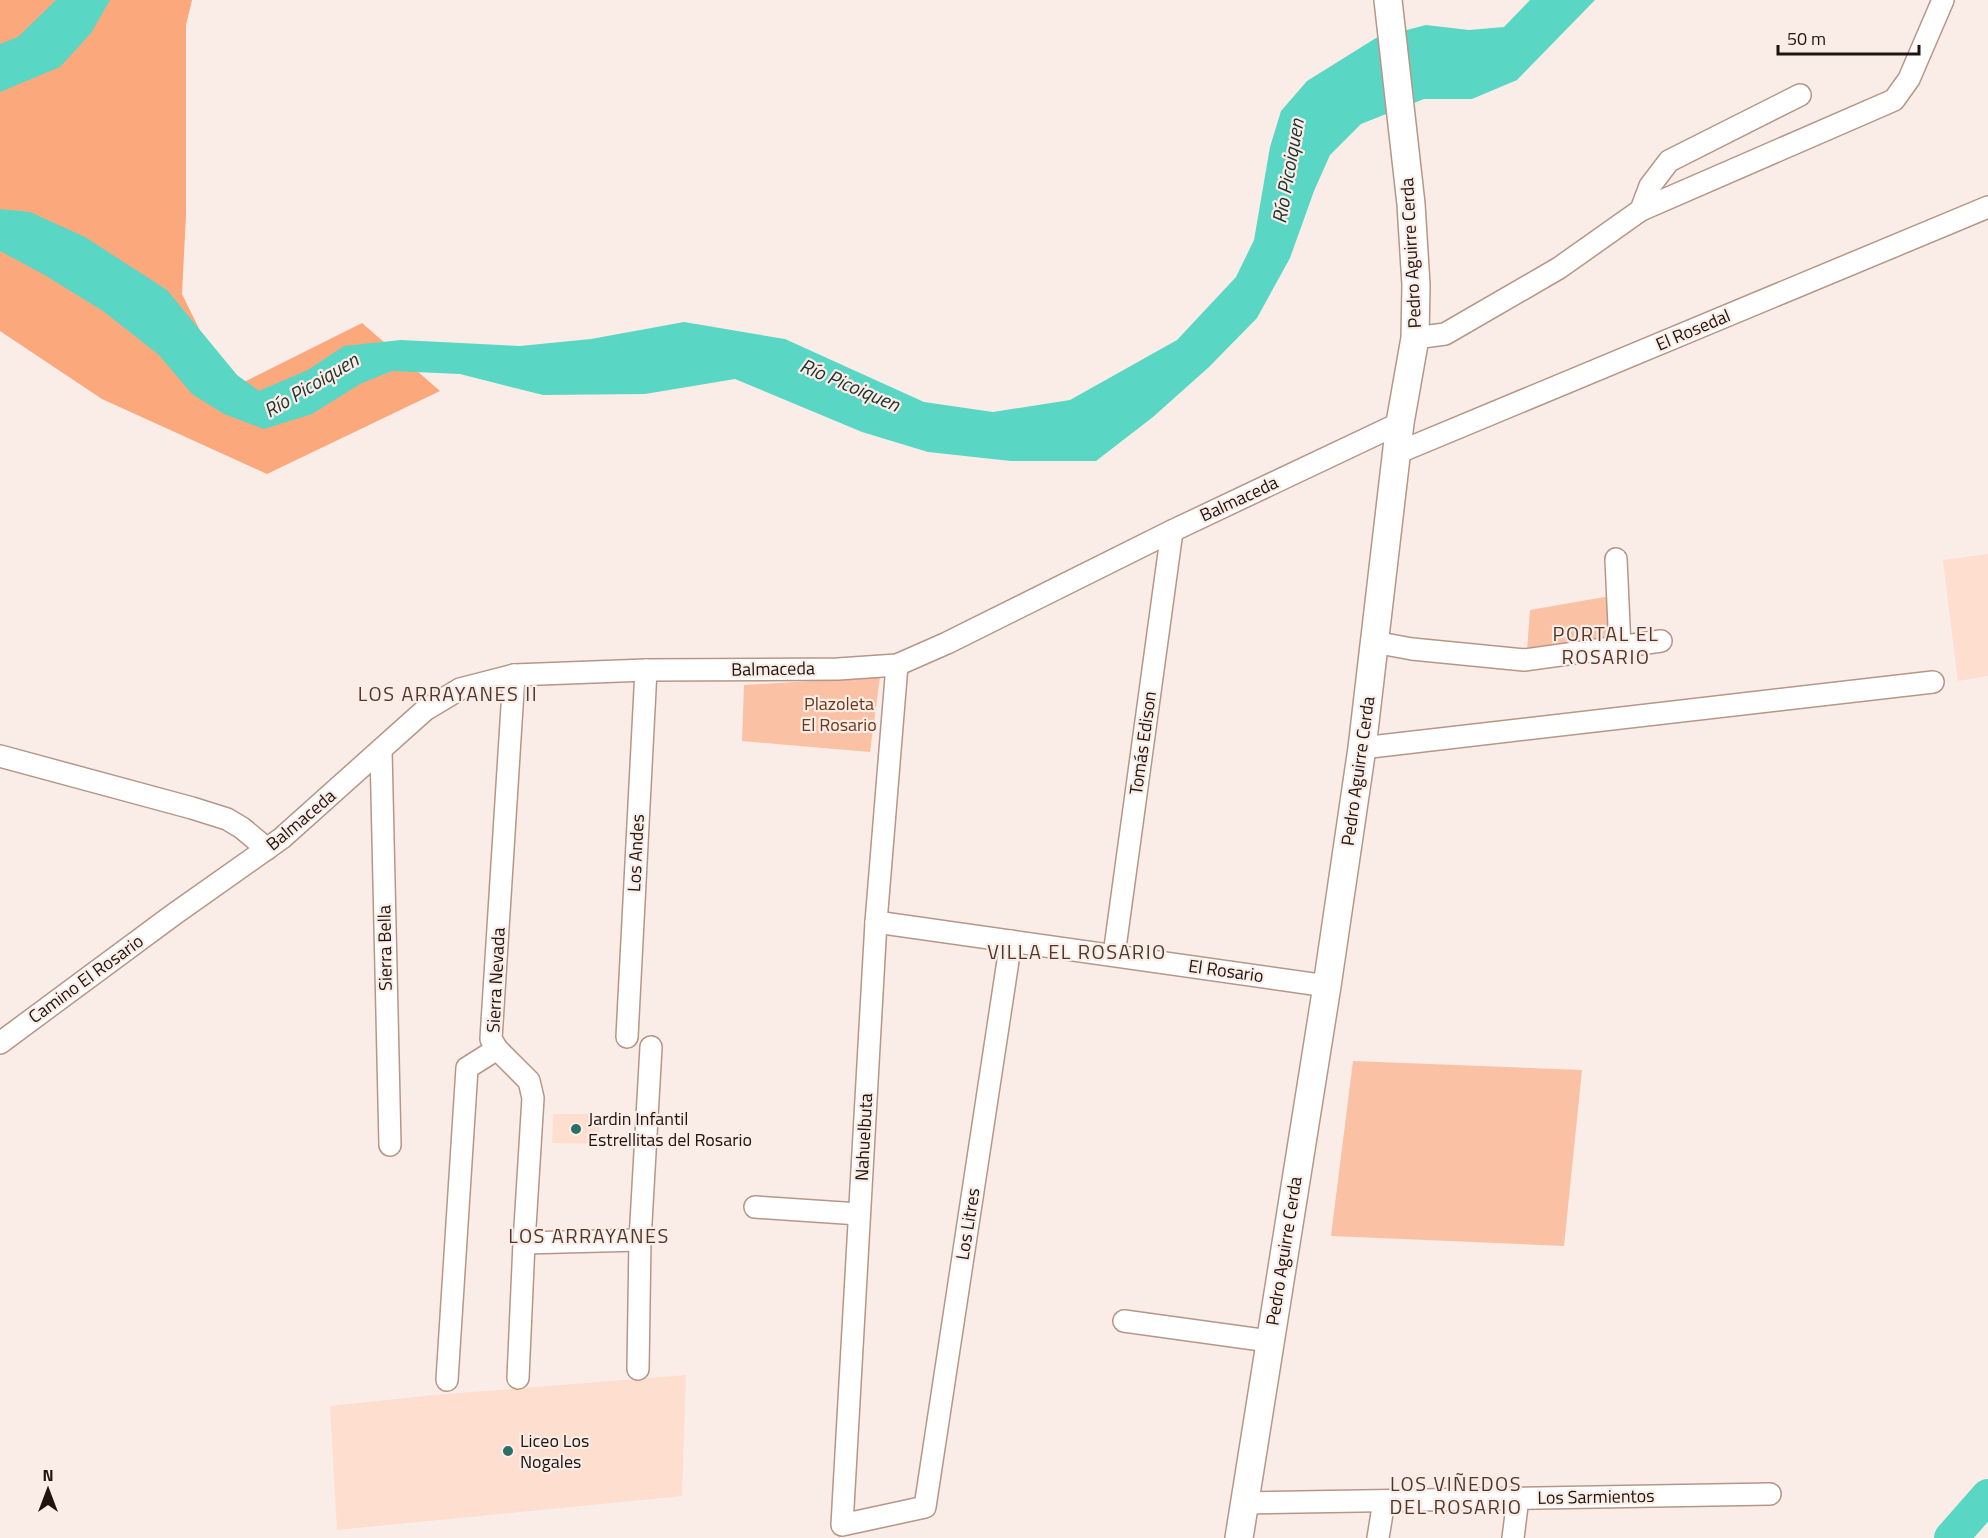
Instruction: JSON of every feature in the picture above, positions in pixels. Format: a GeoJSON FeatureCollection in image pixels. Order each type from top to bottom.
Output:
{"type":"FeatureCollection","features":[{"type":"Feature","properties":{"kind":"main road","name":"Pedro Aguirre Cerda"},"geometry":{"type":"LineString","coordinates":[[1239,1538],[1327,986],[1362,748],[1400,423],[1415,338],[1416,285],[1411,204],[1388,0]]}},
{"type":"Feature","properties":{"kind":"street"},"geometry":{"type":"LineString","coordinates":[[1415,338],[1445,334],[1559,268],[1641,210],[1894,100],[1909,79],[1943,0]]}},
{"type":"Feature","properties":{"kind":"street"},"geometry":{"type":"LineString","coordinates":[[1641,210],[1650,186],[1669,161],[1800,95]]}},
{"type":"Feature","properties":{"kind":"street","name":"El Rosedal"},"geometry":{"type":"LineString","coordinates":[[1397,453],[1988,207]]}},
{"type":"Feature","properties":{"kind":"street","name":"Balmaceda"},"geometry":{"type":"LineString","coordinates":[[173,915],[282,838],[425,710],[460,689],[514,675],[645,670],[788,670],[897,665],[947,643],[1172,531],[1400,423]]}},
{"type":"Feature","properties":{"kind":"street","name":"Tomás Edison"},"geometry":{"type":"LineString","coordinates":[[1114,955],[1172,531]]}},
{"type":"Feature","properties":{"kind":"street"},"geometry":{"type":"LineString","coordinates":[[1616,559],[1620,648]]}},
{"type":"Feature","properties":{"kind":"street"},"geometry":{"type":"LineString","coordinates":[[1374,642],[1412,649],[1524,660],[1661,641]]}},
{"type":"Feature","properties":{"kind":"street","name":"Nahuelbuta"},"geometry":{"type":"LineString","coordinates":[[897,665],[876,922],[842,1525],[925,1507]]}},
{"type":"Feature","properties":{"kind":"street","name":"Los Andes"},"geometry":{"type":"LineString","coordinates":[[627,1037],[645,670]]}},
{"type":"Feature","properties":{"kind":"street","name":"Sierra Nevada"},"geometry":{"type":"LineString","coordinates":[[514,675],[491,1039],[497,1049],[529,1081],[533,1098],[518,1378]]}},
{"type":"Feature","properties":{"kind":"street"},"geometry":{"type":"LineString","coordinates":[[1362,748],[1932,682]]}},
{"type":"Feature","properties":{"kind":"street","name":"Sierra Bella"},"geometry":{"type":"LineString","coordinates":[[381,750],[390,1145]]}},
{"type":"Feature","properties":{"kind":"street"},"geometry":{"type":"LineString","coordinates":[[0,756],[218,816],[242,828],[267,849]]}},
{"type":"Feature","properties":{"kind":"street","name":"Camino El Rosario"},"geometry":{"type":"LineString","coordinates":[[0,1043],[173,915]]}},
{"type":"Feature","properties":{"kind":"street","name":"El Rosario"},"geometry":{"type":"LineString","coordinates":[[876,922],[1327,986]]}},
{"type":"Feature","properties":{"kind":"street","name":"Los Litres"},"geometry":{"type":"LineString","coordinates":[[925,1507],[1011,941]]}},
{"type":"Feature","properties":{"kind":"street"},"geometry":{"type":"LineString","coordinates":[[638,1369],[640,1240],[651,1047]]}},
{"type":"Feature","properties":{"kind":"street"},"geometry":{"type":"LineString","coordinates":[[447,1380],[467,1068],[497,1049]]}},
{"type":"Feature","properties":{"kind":"street"},"geometry":{"type":"LineString","coordinates":[[755,1207],[860,1214]]}},
{"type":"Feature","properties":{"kind":"street"},"geometry":{"type":"LineString","coordinates":[[524,1243],[640,1240]]}},
{"type":"Feature","properties":{"kind":"street"},"geometry":{"type":"LineString","coordinates":[[1124,1321],[1269,1341]]}},
{"type":"Feature","properties":{"kind":"street","name":"Los Sarmientos"},"geometry":{"type":"LineString","coordinates":[[1243,1503],[1770,1494]]}},
{"type":"Feature","properties":{"kind":"street"},"geometry":{"type":"LineString","coordinates":[[1513,1538],[1518,1498]]}},
{"type":"Feature","properties":{"kind":"street"},"geometry":{"type":"LineString","coordinates":[[1378,1538],[1384,1501]]}},
{"type":"Feature","properties":{"kind":"shaded area"},"geometry":{"type":"Polygon","coordinates":[[[0,0],[192,0],[186,25],[186,215],[182,294],[212,355],[244,382],[362,323],[440,391],[267,474],[102,399],[0,331],[0,0]]]}},
{"type":"Feature","properties":{"kind":"shaded area"},"geometry":{"type":"Polygon","coordinates":[[[1988,554],[1988,676],[1958,681],[1943,560],[1988,554]]]}},
{"type":"Feature","properties":{"kind":"shaded area","name":"Jardin Infantil Estrellitas del Rosario"},"geometry":{"type":"Polygon","coordinates":[[[553,1114],[599,1114],[599,1144],[552,1143],[553,1114]]]}},
{"type":"Feature","properties":{"kind":"shaded area","name":"Liceo Los Nogales"},"geometry":{"type":"Polygon","coordinates":[[[686,1375],[682,1496],[337,1530],[330,1406],[434,1395],[686,1375]]]}},
{"type":"Feature","properties":{"kind":"green space"},"geometry":{"type":"Polygon","coordinates":[[[1610,596],[1613,641],[1527,651],[1530,610],[1610,596]]]}},
{"type":"Feature","properties":{"kind":"green space","name":"Plazoleta El Rosario"},"geometry":{"type":"Polygon","coordinates":[[[880,677],[870,752],[742,741],[744,685],[880,677]]]}},
{"type":"Feature","properties":{"kind":"green space"},"geometry":{"type":"Polygon","coordinates":[[[1353,1061],[1582,1070],[1564,1246],[1331,1236],[1353,1061]]]}},
{"type":"Feature","properties":{"kind":"water"},"geometry":{"type":"Polygon","coordinates":[[[56,0],[110,0],[91,33],[60,67],[0,92],[0,44],[18,37],[56,0]]]}},
{"type":"Feature","properties":{"kind":"water","name":"Río Picoiquen"},"geometry":{"type":"Polygon","coordinates":[[[1530,0],[1595,0],[1517,80],[1472,99],[1424,99],[1361,124],[1330,155],[1314,191],[1290,258],[1257,318],[1209,367],[1153,417],[1096,461],[1011,461],[928,452],[862,432],[735,379],[645,394],[543,395],[460,374],[392,371],[360,384],[312,414],[264,429],[224,414],[192,394],[159,355],[103,311],[0,251],[0,209],[30,212],[85,237],[167,290],[237,375],[259,391],[308,370],[344,346],[401,340],[520,346],[591,339],[684,322],[785,339],[924,402],[993,412],[1070,400],[1177,340],[1236,277],[1254,240],[1270,147],[1281,111],[1307,81],[1376,38],[1426,25],[1469,30],[1504,27],[1530,0]]]}},
{"type":"Feature","properties":{"kind":"waterway"},"geometry":{"type":"LineString","coordinates":[[1951,1538],[1988,1496]]}},
{"type":"Feature","properties":{"kind":"place","name":"Jardin Infantil Estrellitas del Rosario"},"geometry":{"type":"Point","coordinates":[576,1129]}},
{"type":"Feature","properties":{"kind":"place","name":"Liceo Los Nogales"},"geometry":{"type":"Point","coordinates":[508,1451]}},
{"type":"Feature","properties":{"kind":"district","name":"PORTAL EL ROSARIO"},"geometry":{"type":"Point","coordinates":[1606,646]}},
{"type":"Feature","properties":{"kind":"district","name":"LOS ARRAYANES II"},"geometry":{"type":"Point","coordinates":[448,694]}},
{"type":"Feature","properties":{"kind":"district","name":"VILLA EL ROSARIO"},"geometry":{"type":"Point","coordinates":[1077,952]}},
{"type":"Feature","properties":{"kind":"district","name":"LOS ARRAYANES"},"geometry":{"type":"Point","coordinates":[589,1236]}},
{"type":"Feature","properties":{"kind":"district","name":"LOS VIÑEDOS DEL ROSARIO"},"geometry":{"type":"Point","coordinates":[1456,1496]}}]}
